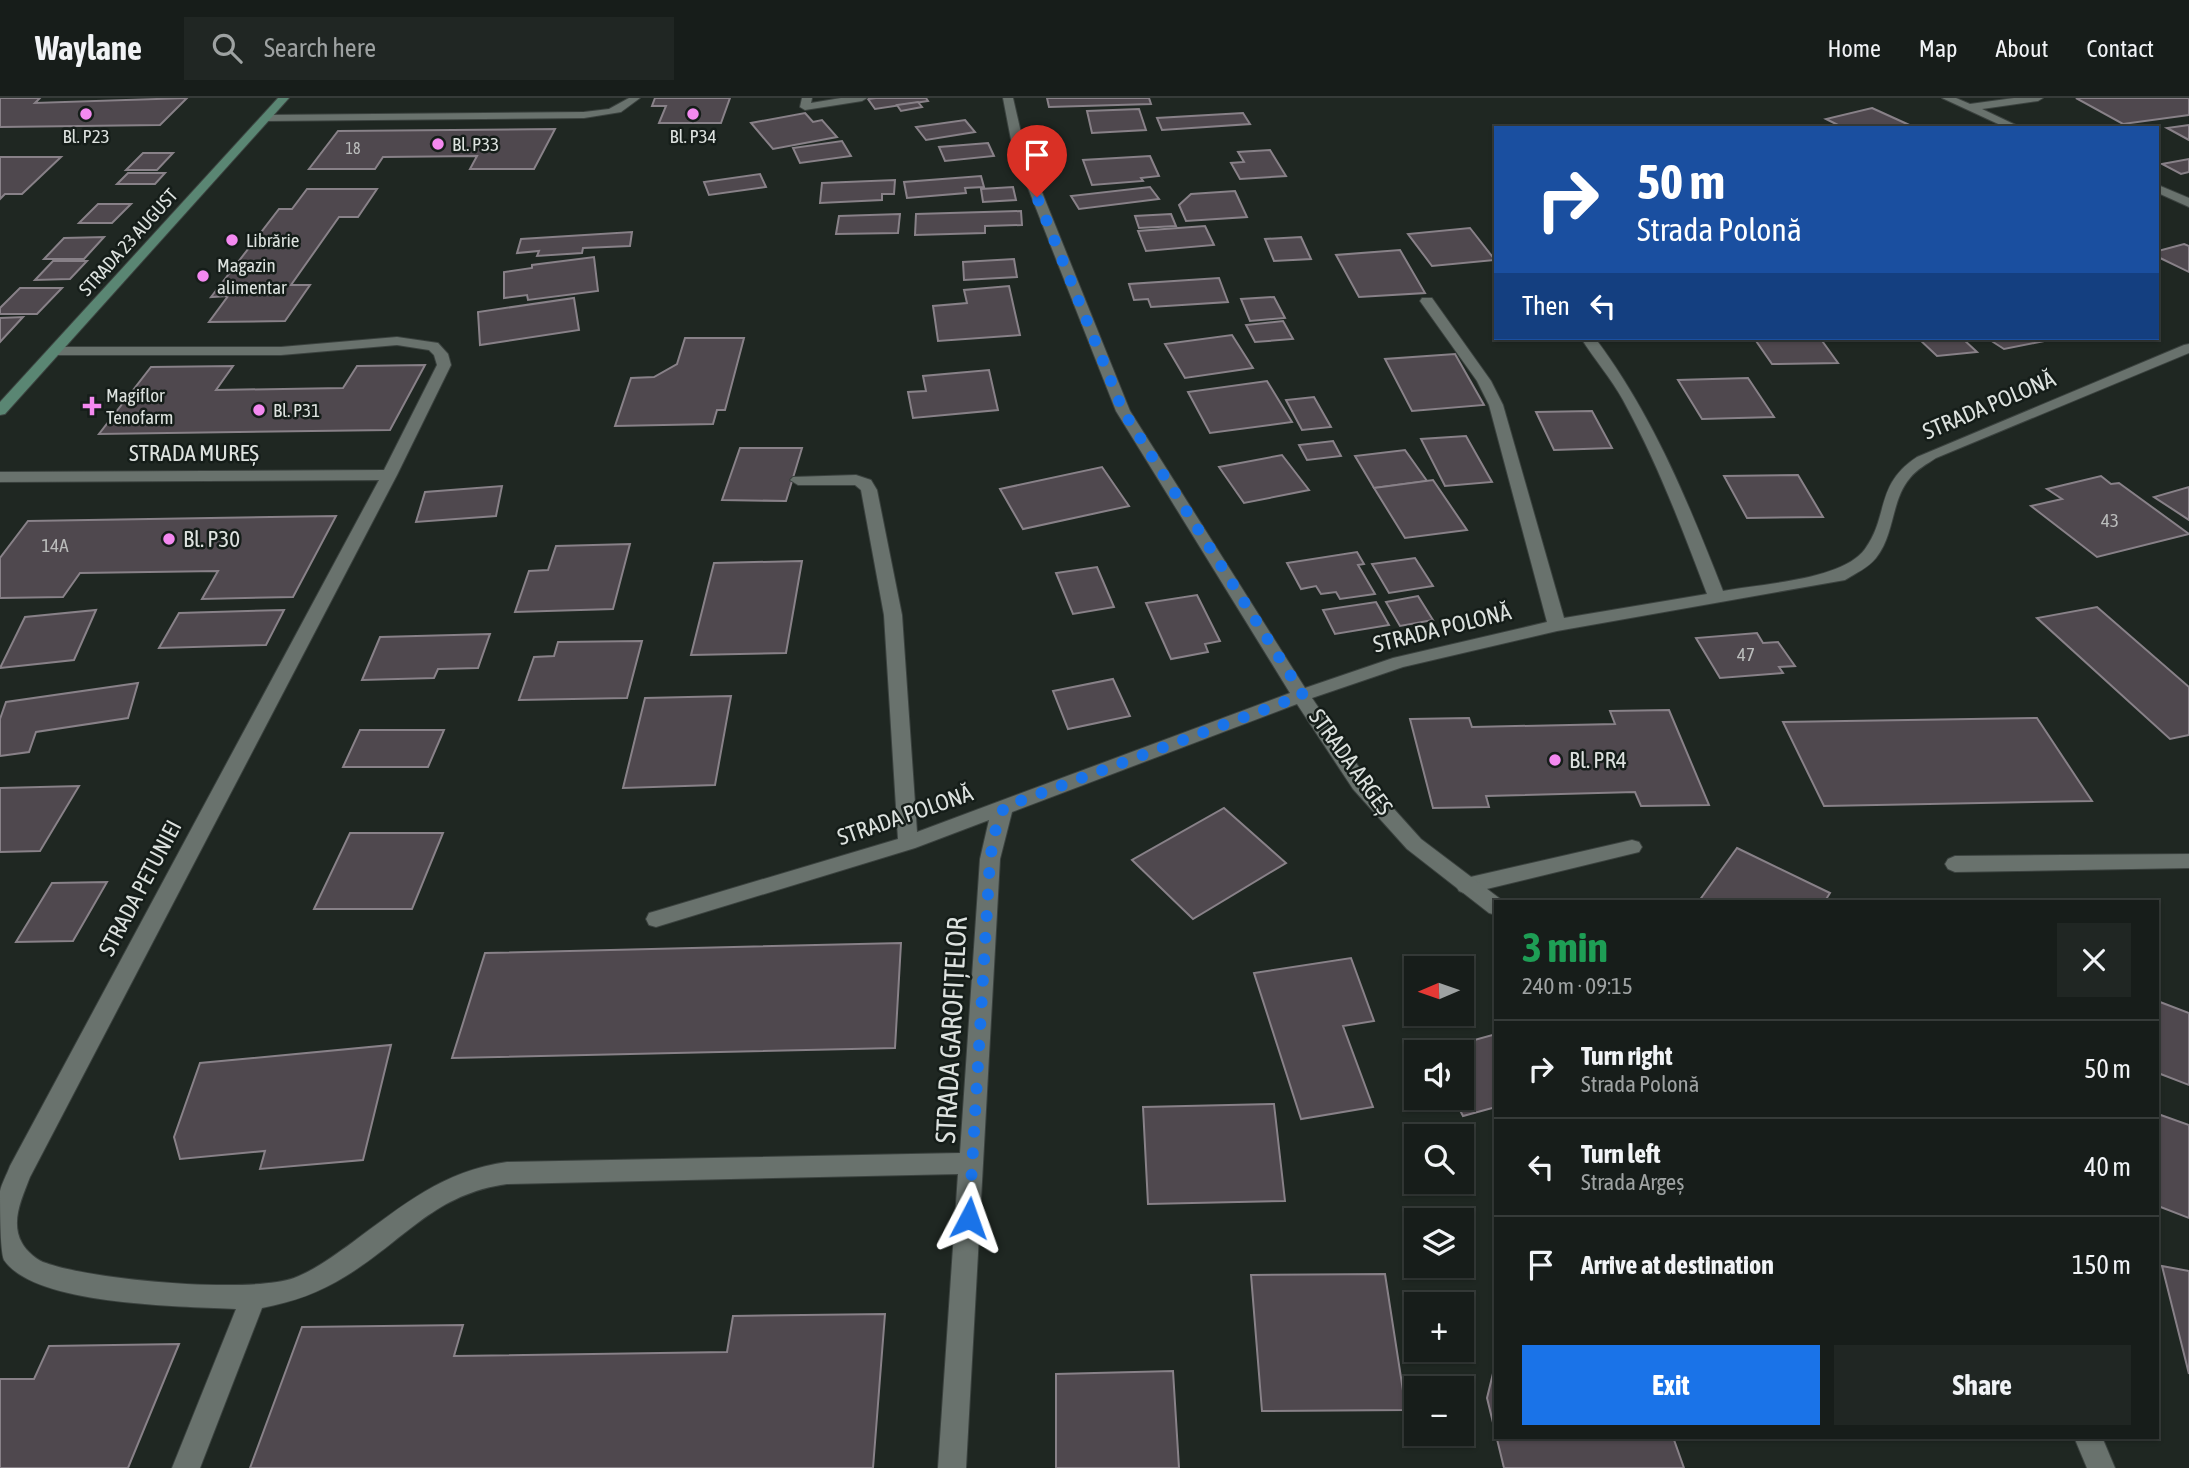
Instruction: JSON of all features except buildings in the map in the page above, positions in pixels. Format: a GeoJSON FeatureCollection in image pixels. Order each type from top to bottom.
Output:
{"type":"FeatureCollection","features":[{"type":"Feature","properties":{"kind":"main road","name":"STRADA 23 AUGUST"},"geometry":{"type":"LineString","coordinates":[[0,411],[284,98]]}},
{"type":"Feature","properties":{"kind":"street"},"geometry":{"type":"LineString","coordinates":[[266,118],[584,115],[612,113],[625,108],[635,98]]}},
{"type":"Feature","properties":{"kind":"street"},"geometry":{"type":"LineString","coordinates":[[807,98],[806,107],[862,98]]}},
{"type":"Feature","properties":{"kind":"street","name":"STRADA ARGEȘ"},"geometry":{"type":"LineString","coordinates":[[1008,98],[1018,150],[1123,411],[1327,737],[1360,784],[1414,844],[1494,906]]}},
{"type":"Feature","properties":{"kind":"street"},"geometry":{"type":"LineString","coordinates":[[1947,98],[2013,126]]}},
{"type":"Feature","properties":{"kind":"street"},"geometry":{"type":"LineString","coordinates":[[1970,107],[2038,98]]}},
{"type":"Feature","properties":{"kind":"street"},"geometry":{"type":"LineString","coordinates":[[2159,189],[2189,203]]}},
{"type":"Feature","properties":{"kind":"street"},"geometry":{"type":"LineString","coordinates":[[1427,301],[1484,381],[1496,405],[1557,625]]}},
{"type":"Feature","properties":{"kind":"street"},"geometry":{"type":"LineString","coordinates":[[1589,340],[1628,396],[1654,446],[1717,597]]}},
{"type":"Feature","properties":{"kind":"street","name":"STRADA PETUNIEI"},"geometry":{"type":"LineString","coordinates":[[55,351],[281,351],[397,341],[433,346],[441,354],[444,365],[389,475],[19,1174],[7,1203],[4,1228],[13,1253],[35,1272],[66,1281],[147,1292],[253,1297],[299,1289],[339,1267],[433,1197],[478,1177],[507,1173],[973,1163]]}},
{"type":"Feature","properties":{"kind":"street","name":"STRADA POLONĂ"},"geometry":{"type":"LineString","coordinates":[[656,919],[908,843],[1303,695],[1399,662],[1557,625],[1839,576],[1864,561],[1878,540],[1891,496],[1901,478],[1914,465],[1931,455],[2189,348]]}},
{"type":"Feature","properties":{"kind":"street","name":"STRADA MUREȘ"},"geometry":{"type":"LineString","coordinates":[[0,477],[389,475]]}},
{"type":"Feature","properties":{"kind":"street"},"geometry":{"type":"LineString","coordinates":[[799,480],[856,480],[865,483],[869,490],[893,615],[908,843]]}},
{"type":"Feature","properties":{"kind":"street","name":"STRADA GAROFIȚELOR"},"geometry":{"type":"LineString","coordinates":[[952,1468],[990,859],[995,832],[1004,807]]}},
{"type":"Feature","properties":{"kind":"street"},"geometry":{"type":"LineString","coordinates":[[1466,886],[1632,847]]}},
{"type":"Feature","properties":{"kind":"street"},"geometry":{"type":"LineString","coordinates":[[1955,864],[2189,861]]}},
{"type":"Feature","properties":{"kind":"street"},"geometry":{"type":"LineString","coordinates":[[186,1468],[253,1297]]}},
{"type":"Feature","properties":{"kind":"street"},"geometry":{"type":"LineString","coordinates":[[2089,1439],[2101,1468]]}},
{"type":"Feature","properties":{"kind":"place","name":"Bl. P23"},"geometry":{"type":"Point","coordinates":[86,114]}},
{"type":"Feature","properties":{"kind":"place","name":"Bl. P34"},"geometry":{"type":"Point","coordinates":[693,114]}},
{"type":"Feature","properties":{"kind":"place","name":"Bl. P33"},"geometry":{"type":"Point","coordinates":[438,144]}},
{"type":"Feature","properties":{"kind":"place","name":"Librărie"},"geometry":{"type":"Point","coordinates":[232,240]}},
{"type":"Feature","properties":{"kind":"place","name":"Magazin alimentar"},"geometry":{"type":"Point","coordinates":[203,276]}},
{"type":"Feature","properties":{"kind":"place","name":"Magiflor Tenofarm"},"geometry":{"type":"Point","coordinates":[92,406]}},
{"type":"Feature","properties":{"kind":"place","name":"Bl. P31"},"geometry":{"type":"Point","coordinates":[259,410]}},
{"type":"Feature","properties":{"kind":"place","name":"Bl. P30"},"geometry":{"type":"Point","coordinates":[169,539]}},
{"type":"Feature","properties":{"kind":"place","name":"Bl. PR4"},"geometry":{"type":"Point","coordinates":[1555,760]}},
{"type":"Feature","properties":{"kind":"route"},"geometry":{"type":"LineString","coordinates":[[969,1218],[990,859],[995,832],[1004,807],[1303,695],[1123,411],[1037,197]]}}]}
